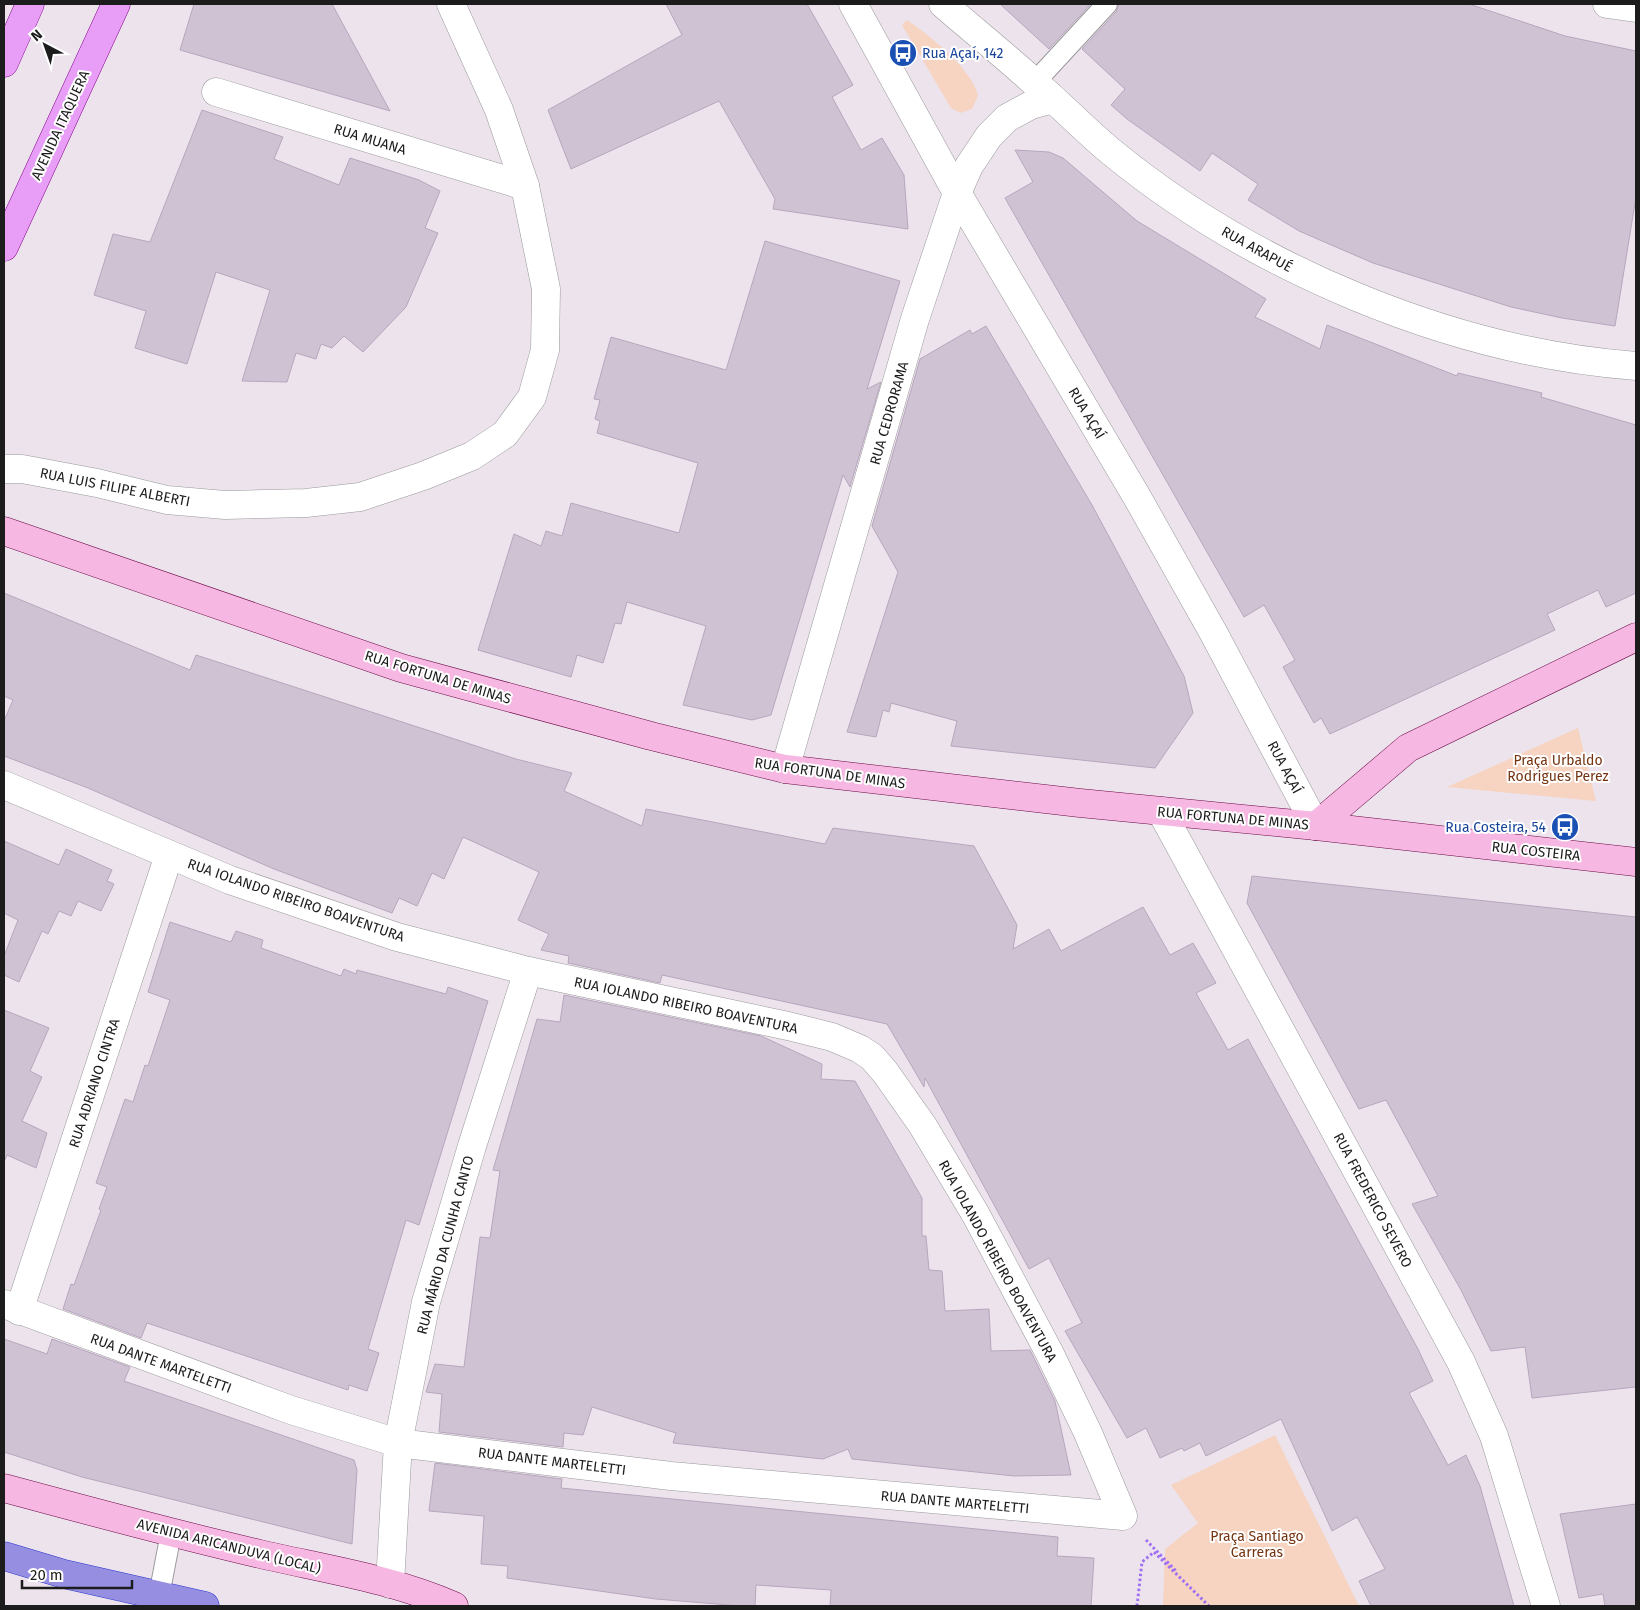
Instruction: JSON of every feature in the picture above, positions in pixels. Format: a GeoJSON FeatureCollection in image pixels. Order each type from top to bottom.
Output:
{"type":"FeatureCollection","features":[{"type":"Feature","properties":{"kind":"highway"},"geometry":{"type":"LineString","coordinates":[[4,1556],[158,1601],[204,1606]]}},
{"type":"Feature","properties":{"kind":"main road"},"geometry":{"type":"LineString","coordinates":[[4,63],[30,4]]}},
{"type":"Feature","properties":{"kind":"main road","name":"AVENIDA ITAQUERA"},"geometry":{"type":"LineString","coordinates":[[4,247],[116,4]]}},
{"type":"Feature","properties":{"kind":"street","name":"RUA LUIS FILIPE ALBERTI"},"geometry":{"type":"LineString","coordinates":[[4,469],[22,469],[97,483],[167,500],[225,505],[306,503],[360,496],[423,476],[472,456],[505,434],[532,397],[544,350],[546,289],[525,186],[498,110],[451,4]]}},
{"type":"Feature","properties":{"kind":"street","name":"RUA AÇAÍ"},"geometry":{"type":"LineString","coordinates":[[853,4],[957,193],[1137,497],[1213,632],[1316,826]]}},
{"type":"Feature","properties":{"kind":"street","name":"RUA ARAPUÉ"},"geometry":{"type":"LineString","coordinates":[[943,4],[1044,90],[1109,150],[1197,214],[1282,265],[1370,303],[1493,343],[1596,363],[1636,366]]}},
{"type":"Feature","properties":{"kind":"street"},"geometry":{"type":"LineString","coordinates":[[1608,4],[1636,8]]}},
{"type":"Feature","properties":{"kind":"street","name":"RUA CEDRORAMA"},"geometry":{"type":"LineString","coordinates":[[785,769],[915,318],[957,193],[969,166],[989,136],[1007,118],[1031,105],[1044,90]]}},
{"type":"Feature","properties":{"kind":"street","name":"RUA MUANA"},"geometry":{"type":"LineString","coordinates":[[216,92],[525,186]]}},
{"type":"Feature","properties":{"kind":"street","name":"RUA FORTUNA DE MINAS"},"geometry":{"type":"LineString","coordinates":[[4,531],[402,668],[660,739],[785,769],[1161,811],[1316,826],[1408,748],[1636,637]]}},
{"type":"Feature","properties":{"kind":"street","name":"RUA IOLANDO RIBEIRO BOAVENTURA"},"geometry":{"type":"LineString","coordinates":[[4,785],[230,880],[397,937],[528,971],[832,1037],[860,1048],[872,1057],[923,1126],[976,1215],[1049,1352],[1088,1433],[1123,1516]]}},
{"type":"Feature","properties":{"kind":"street","name":"RUA FREDERICO SEVERO"},"geometry":{"type":"LineString","coordinates":[[1161,811],[1461,1362],[1494,1436],[1546,1606]]}},
{"type":"Feature","properties":{"kind":"street","name":"RUA COSTEIRA"},"geometry":{"type":"LineString","coordinates":[[1316,826],[1636,862]]}},
{"type":"Feature","properties":{"kind":"street","name":"RUA ADRIANO CINTRA"},"geometry":{"type":"LineString","coordinates":[[11,1308],[169,855]]}},
{"type":"Feature","properties":{"kind":"street","name":"RUA MÁRIO DA CUNHA CANTO"},"geometry":{"type":"LineString","coordinates":[[390,1584],[398,1443],[426,1302],[472,1146],[528,971]]}},
{"type":"Feature","properties":{"kind":"street","name":"RUA DANTE MARTELETTI"},"geometry":{"type":"LineString","coordinates":[[11,1308],[291,1410],[398,1443],[681,1476],[1123,1516]]}},
{"type":"Feature","properties":{"kind":"street","name":"AVENIDA ARICANDUVA (LOCAL)"},"geometry":{"type":"LineString","coordinates":[[4,1488],[171,1533],[390,1584],[433,1597],[454,1606]]}},
{"type":"Feature","properties":{"kind":"lane"},"geometry":{"type":"LineString","coordinates":[[1044,90],[1107,4]]}},
{"type":"Feature","properties":{"kind":"lane"},"geometry":{"type":"LineString","coordinates":[[158,1601],[171,1533]]}},
{"type":"Feature","properties":{"kind":"path"},"geometry":{"type":"LineString","coordinates":[[1123,1516],[1209,1606]]}},
{"type":"Feature","properties":{"kind":"path"},"geometry":{"type":"LineString","coordinates":[[1137,1606],[1142,1562],[1154,1552],[1209,1606]]}},
{"type":"Feature","properties":{"kind":"green space"},"geometry":{"type":"Polygon","coordinates":[[[907,20],[938,44],[968,75],[978,96],[972,109],[960,113],[951,108],[902,25],[907,20]]]}},
{"type":"Feature","properties":{"kind":"green space","name":"Praça Urbaldo Rodrigues Perez"},"geometry":{"type":"Polygon","coordinates":[[[1578,728],[1596,801],[1447,787],[1578,728]]]}},
{"type":"Feature","properties":{"kind":"green space","name":"Praça Santiago Carreras"},"geometry":{"type":"Polygon","coordinates":[[[1275,1435],[1359,1606],[1163,1606],[1165,1549],[1198,1523],[1171,1485],[1275,1435]]]}},
{"type":"Feature","properties":{"kind":"building"},"geometry":{"type":"Polygon","coordinates":[[[194,4],[332,4],[390,111],[180,50],[194,4]]]}},
{"type":"Feature","properties":{"kind":"building"},"geometry":{"type":"Polygon","coordinates":[[[666,4],[807,4],[853,85],[832,97],[861,150],[882,138],[904,175],[908,229],[773,209],[775,199],[719,101],[571,169],[548,110],[682,35],[666,4]]]}},
{"type":"Feature","properties":{"kind":"building"},"geometry":{"type":"Polygon","coordinates":[[[1000,4],[1091,4],[1049,49],[1000,4]]]}},
{"type":"Feature","properties":{"kind":"building"},"geometry":{"type":"Polygon","coordinates":[[[1119,4],[1469,4],[1565,36],[1636,51],[1636,197],[1615,326],[1562,318],[1511,307],[1373,263],[1299,231],[1248,200],[1258,184],[1212,153],[1200,171],[1127,119],[1111,105],[1125,89],[1082,49],[1116,12],[1119,4]]]}},
{"type":"Feature","properties":{"kind":"building"},"geometry":{"type":"Polygon","coordinates":[[[202,110],[283,137],[274,159],[339,185],[350,158],[419,180],[440,191],[425,228],[438,233],[406,307],[363,352],[344,336],[332,348],[321,344],[316,359],[296,353],[287,382],[242,381],[270,290],[216,272],[187,364],[135,348],[146,311],[94,295],[113,234],[150,242],[202,110]]]}},
{"type":"Feature","properties":{"kind":"building"},"geometry":{"type":"Polygon","coordinates":[[[1015,150],[1049,152],[1063,158],[1137,221],[1266,299],[1255,317],[1320,349],[1327,325],[1457,376],[1458,373],[1542,393],[1541,397],[1636,425],[1636,593],[1606,607],[1598,590],[1547,614],[1555,630],[1330,734],[1321,718],[1314,723],[1283,667],[1295,660],[1264,605],[1244,617],[1005,198],[1033,182],[1015,150]]]}},
{"type":"Feature","properties":{"kind":"building"},"geometry":{"type":"Polygon","coordinates":[[[765,241],[900,281],[867,389],[881,382],[850,487],[843,475],[771,715],[752,720],[683,705],[706,626],[627,602],[621,624],[615,623],[603,663],[577,655],[571,677],[478,650],[514,534],[541,546],[546,531],[562,536],[571,503],[679,533],[698,463],[597,433],[600,421],[595,419],[600,400],[594,399],[611,337],[726,370],[765,241]]]}},
{"type":"Feature","properties":{"kind":"building"},"geometry":{"type":"Polygon","coordinates":[[[986,326],[1092,505],[1184,676],[1193,713],[1155,768],[951,746],[957,721],[891,703],[889,712],[883,710],[876,737],[847,732],[898,572],[872,526],[920,359],[970,330],[972,334],[986,326]]]}},
{"type":"Feature","properties":{"kind":"building"},"geometry":{"type":"Polygon","coordinates":[[[4,593],[190,670],[196,655],[516,759],[572,773],[564,791],[642,826],[646,809],[825,844],[833,828],[974,846],[1017,925],[1013,949],[1049,929],[1061,951],[1143,907],[1170,955],[1193,943],[1216,983],[1196,993],[1228,1050],[1248,1039],[1418,1349],[1433,1381],[1409,1393],[1448,1465],[1466,1455],[1480,1486],[1514,1606],[1371,1606],[1359,1581],[1385,1569],[1357,1517],[1332,1531],[1281,1419],[1206,1456],[1200,1443],[1184,1451],[1182,1448],[1160,1458],[1146,1428],[1127,1438],[1065,1331],[1082,1323],[1049,1258],[1029,1269],[925,1078],[924,1087],[887,1024],[662,975],[660,983],[568,963],[569,956],[541,950],[549,934],[518,920],[539,872],[463,837],[444,879],[432,873],[417,906],[399,898],[392,913],[274,869],[88,788],[4,756],[4,721],[13,700],[4,696],[4,593]]]}},
{"type":"Feature","properties":{"kind":"building"},"geometry":{"type":"Polygon","coordinates":[[[4,841],[59,865],[66,849],[112,870],[107,881],[114,884],[101,911],[78,901],[71,916],[59,911],[48,934],[42,931],[19,982],[4,975],[4,956],[18,920],[4,913],[4,841]]]}},
{"type":"Feature","properties":{"kind":"building"},"geometry":{"type":"Polygon","coordinates":[[[1252,876],[1636,917],[1636,1387],[1532,1398],[1525,1347],[1491,1351],[1461,1290],[1412,1204],[1438,1196],[1386,1100],[1359,1109],[1247,903],[1252,876]]]}},
{"type":"Feature","properties":{"kind":"building"},"geometry":{"type":"Polygon","coordinates":[[[170,922],[231,942],[236,931],[263,940],[261,948],[341,976],[344,969],[356,974],[357,970],[446,994],[448,987],[488,1001],[419,1225],[406,1220],[368,1349],[379,1353],[367,1391],[349,1385],[348,1390],[147,1323],[141,1338],[63,1309],[71,1284],[74,1285],[101,1210],[99,1209],[107,1187],[96,1183],[125,1099],[133,1102],[145,1065],[148,1066],[170,1000],[148,992],[170,922]]]}},
{"type":"Feature","properties":{"kind":"building"},"geometry":{"type":"Polygon","coordinates":[[[564,995],[761,1036],[822,1064],[821,1079],[855,1081],[922,1198],[922,1236],[926,1236],[929,1270],[942,1271],[945,1311],[989,1309],[991,1351],[1030,1350],[1055,1401],[1071,1475],[1014,1476],[852,1459],[848,1449],[823,1459],[673,1443],[676,1433],[592,1407],[583,1435],[564,1433],[563,1447],[439,1432],[442,1394],[426,1392],[435,1364],[464,1367],[480,1237],[490,1238],[500,1171],[493,1170],[537,1019],[560,1022],[564,995]]]}},
{"type":"Feature","properties":{"kind":"building"},"geometry":{"type":"Polygon","coordinates":[[[4,1010],[49,1028],[30,1071],[42,1077],[22,1121],[47,1133],[36,1168],[7,1155],[4,1162],[4,1010]]]}},
{"type":"Feature","properties":{"kind":"building"},"geometry":{"type":"Polygon","coordinates":[[[4,1339],[47,1354],[52,1339],[130,1367],[124,1381],[354,1460],[357,1470],[352,1544],[82,1477],[4,1452],[4,1339]]]}},
{"type":"Feature","properties":{"kind":"building"},"geometry":{"type":"Polygon","coordinates":[[[435,1463],[562,1479],[561,1488],[1058,1537],[1057,1556],[1094,1558],[1091,1606],[830,1606],[831,1590],[756,1585],[755,1606],[741,1606],[656,1599],[507,1578],[508,1566],[481,1564],[484,1516],[429,1511],[435,1463]]]}},
{"type":"Feature","properties":{"kind":"building"},"geometry":{"type":"Polygon","coordinates":[[[1636,1504],[1636,1606],[1605,1606],[1603,1594],[1579,1598],[1560,1514],[1636,1504]]]}},
{"type":"Feature","properties":{"kind":"place","name":"Rua Açaí, 142"},"geometry":{"type":"Point","coordinates":[903,53]}},
{"type":"Feature","properties":{"kind":"place","name":"Rua Costeira, 54"},"geometry":{"type":"Point","coordinates":[1565,827]}}]}
